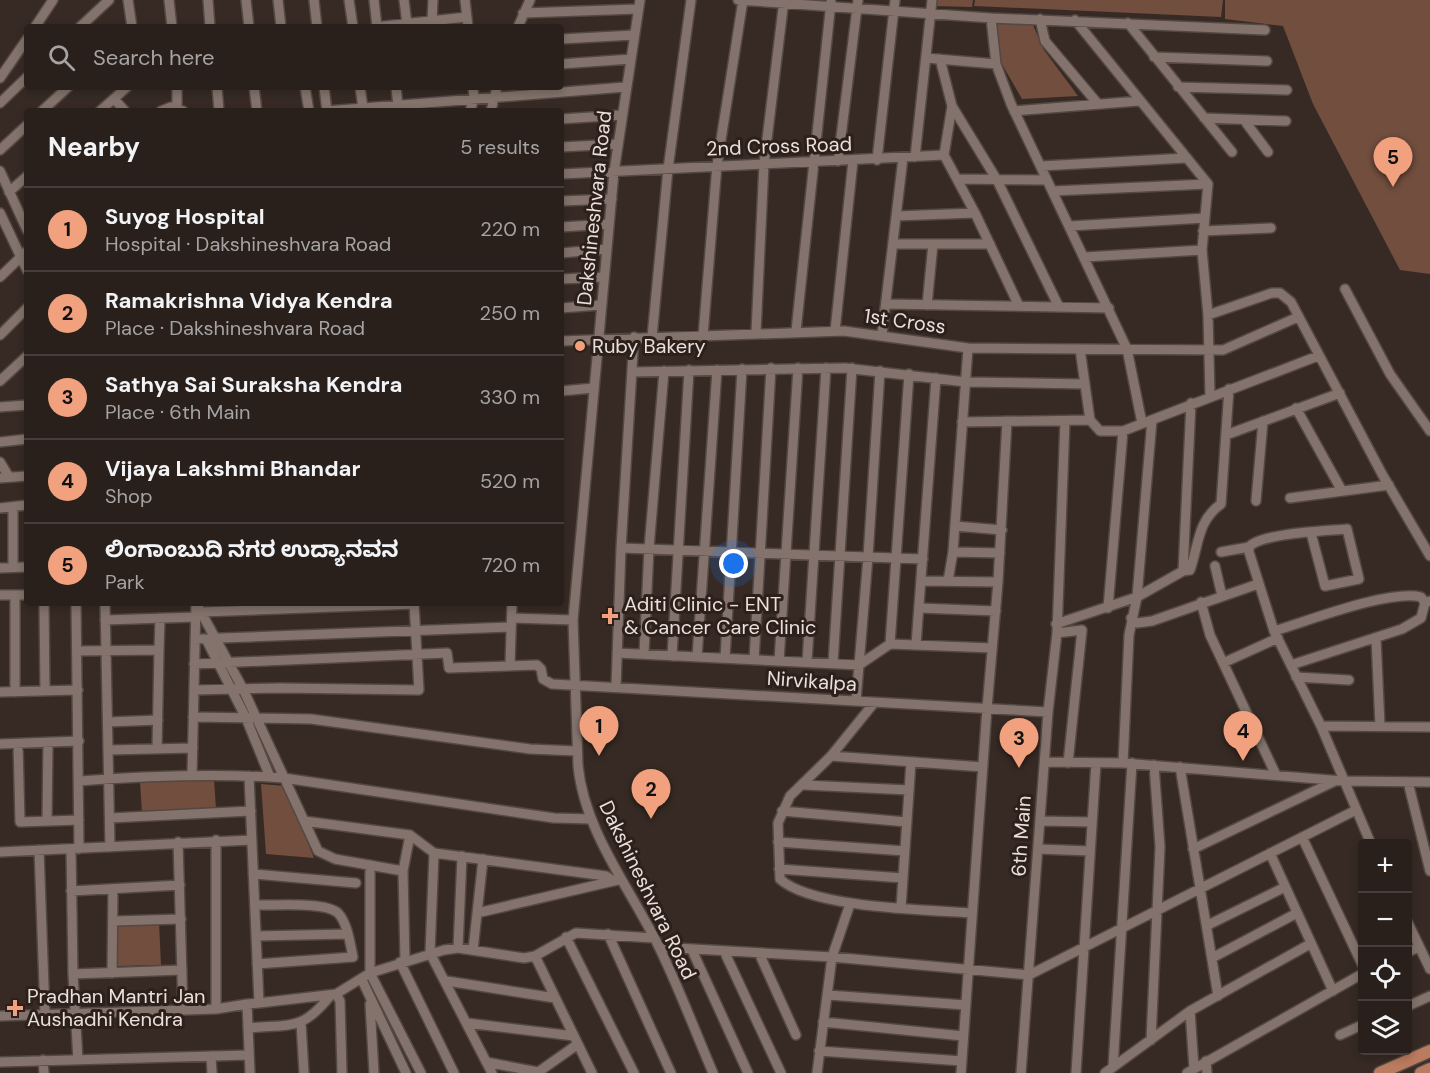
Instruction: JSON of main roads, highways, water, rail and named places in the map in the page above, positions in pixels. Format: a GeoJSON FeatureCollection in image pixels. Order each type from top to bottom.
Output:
{"type":"FeatureCollection","features":[{"type":"Feature","properties":{"kind":"main road"},"geometry":{"type":"LineString","coordinates":[[1380,1073],[1430,1051]]}},
{"type":"Feature","properties":{"kind":"main road"},"geometry":{"type":"LineString","coordinates":[[1421,1073],[1430,1069]]}},
{"type":"Feature","properties":{"kind":"place","name":"ಲಿಂಗಾಂಬುದಿ ನಗರ ಉದ್ಯಾನವನ"},"geometry":{"type":"Point","coordinates":[1393,187]}},
{"type":"Feature","properties":{"kind":"place","name":"Ruby Bakery"},"geometry":{"type":"Point","coordinates":[580,346]}},
{"type":"Feature","properties":{"kind":"place","name":"Aditi Clinic - ENT & Cancer Care Clinic"},"geometry":{"type":"Point","coordinates":[610,616]}},
{"type":"Feature","properties":{"kind":"place","name":"Suyog Hospital"},"geometry":{"type":"Point","coordinates":[599,756]}},
{"type":"Feature","properties":{"kind":"place","name":"Vijaya Lakshmi Bhandar"},"geometry":{"type":"Point","coordinates":[1243,761]}},
{"type":"Feature","properties":{"kind":"place","name":"Sathya Sai Suraksha Kendra"},"geometry":{"type":"Point","coordinates":[1019,768]}},
{"type":"Feature","properties":{"kind":"place","name":"Ramakrishna Vidya Kendra"},"geometry":{"type":"Point","coordinates":[651,819]}},
{"type":"Feature","properties":{"kind":"place","name":"Pradhan Mantri Jan Aushadhi Kendra"},"geometry":{"type":"Point","coordinates":[15,1008]}}]}
